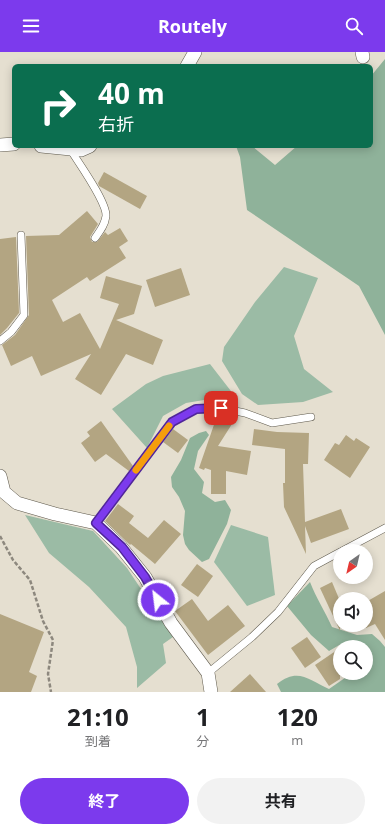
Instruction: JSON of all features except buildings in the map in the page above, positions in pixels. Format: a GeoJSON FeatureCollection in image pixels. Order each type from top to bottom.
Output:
{"type":"FeatureCollection","features":[{"type":"Feature","properties":{"kind":"street"},"geometry":{"type":"LineString","coordinates":[[188,64],[195,52]]}},
{"type":"Feature","properties":{"kind":"street"},"geometry":{"type":"LineString","coordinates":[[0,145],[12,144]]}},
{"type":"Feature","properties":{"kind":"street"},"geometry":{"type":"LineString","coordinates":[[60,148],[81,150],[86,148]]}},
{"type":"Feature","properties":{"kind":"street"},"geometry":{"type":"LineString","coordinates":[[0,476],[4,492],[17,503],[55,514],[96,523],[122,547],[145,577],[171,623],[208,673],[211,692]]}},
{"type":"Feature","properties":{"kind":"lane"},"geometry":{"type":"LineString","coordinates":[[70,149],[96,189],[105,209],[106,214],[104,227],[95,238]]}},
{"type":"Feature","properties":{"kind":"lane"},"geometry":{"type":"LineString","coordinates":[[0,341],[11,332],[24,315],[21,235]]}},
{"type":"Feature","properties":{"kind":"lane"},"geometry":{"type":"LineString","coordinates":[[96,523],[172,422],[196,409],[221,408],[245,413],[272,423],[312,417]]}},
{"type":"Feature","properties":{"kind":"lane"},"geometry":{"type":"LineString","coordinates":[[355,544],[384,529]]}},
{"type":"Feature","properties":{"kind":"lane"},"geometry":{"type":"LineString","coordinates":[[208,673],[252,637],[278,612],[314,566],[333,555]]}},
{"type":"Feature","properties":{"kind":"path"},"geometry":{"type":"LineString","coordinates":[[0,536],[13,560],[30,580],[43,621],[53,640],[48,674],[50,692]]}},
{"type":"Feature","properties":{"kind":"green space"},"geometry":{"type":"Polygon","coordinates":[[[385,59],[385,335],[359,286],[247,210],[240,157],[237,148],[254,148],[275,165],[295,148],[373,148],[373,74],[385,59]]]}},
{"type":"Feature","properties":{"kind":"green space"},"geometry":{"type":"Polygon","coordinates":[[[284,267],[318,278],[294,336],[304,369],[333,392],[303,402],[258,405],[242,394],[222,361],[224,347],[255,302],[284,267]]]}},
{"type":"Feature","properties":{"kind":"green space"},"geometry":{"type":"Polygon","coordinates":[[[210,364],[234,395],[186,403],[163,416],[147,448],[112,409],[146,384],[163,376],[210,364]]]}},
{"type":"Feature","properties":{"kind":"green space"},"geometry":{"type":"Polygon","coordinates":[[[206,431],[209,435],[198,451],[194,469],[204,482],[202,493],[215,502],[225,500],[231,510],[227,524],[209,559],[202,562],[189,550],[185,544],[183,535],[185,511],[179,497],[172,487],[171,477],[181,460],[190,438],[206,431]]]}},
{"type":"Feature","properties":{"kind":"green space"},"geometry":{"type":"Polygon","coordinates":[[[25,515],[93,531],[127,568],[173,637],[163,644],[166,663],[137,688],[137,667],[126,627],[89,587],[49,553],[25,515]]]}},
{"type":"Feature","properties":{"kind":"green space"},"geometry":{"type":"Polygon","coordinates":[[[231,525],[268,537],[275,595],[247,606],[214,562],[231,525]]]}},
{"type":"Feature","properties":{"kind":"green space"},"geometry":{"type":"Polygon","coordinates":[[[310,582],[333,627],[333,632],[348,632],[357,635],[372,634],[380,641],[385,647],[385,692],[281,692],[277,684],[291,676],[309,679],[329,689],[342,680],[373,680],[373,640],[333,640],[333,649],[329,651],[311,635],[287,606],[310,582]]]}},
{"type":"Feature","properties":{"kind":"slow traffic"},"geometry":{"type":"LineString","coordinates":[[136,470],[169,426]]}},
{"type":"Feature","properties":{"kind":"route"},"geometry":{"type":"LineString","coordinates":[[158,600],[145,577],[122,547],[96,523],[172,422],[196,409],[221,408]]}}]}
